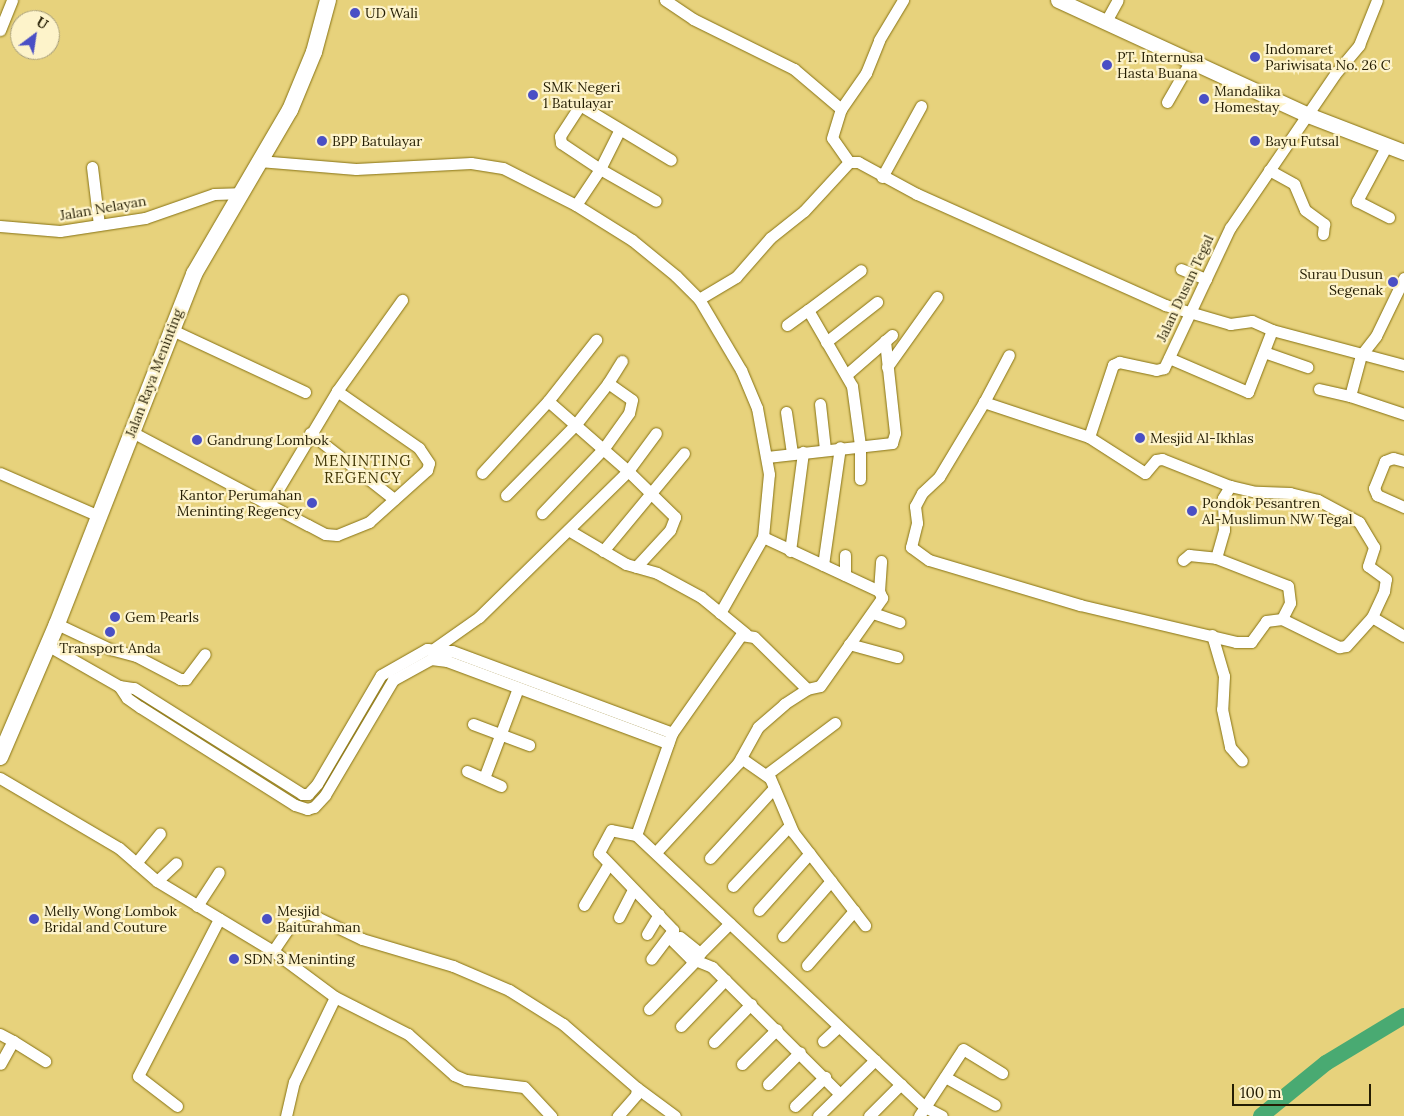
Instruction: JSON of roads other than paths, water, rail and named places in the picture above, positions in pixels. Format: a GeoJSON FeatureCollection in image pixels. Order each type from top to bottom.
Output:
{"type":"FeatureCollection","features":[{"type":"Feature","properties":{"kind":"highway","name":"Jalan Raya Meninting"},"geometry":{"type":"LineString","coordinates":[[0,757],[57,624],[170,329],[194,274],[302,85],[328,0]]}},
{"type":"Feature","properties":{"kind":"main road"},"geometry":{"type":"LineString","coordinates":[[1058,0],[1308,115],[1404,152]]}},
{"type":"Feature","properties":{"kind":"street"},"geometry":{"type":"LineString","coordinates":[[0,30],[12,0]]}},
{"type":"Feature","properties":{"kind":"street"},"geometry":{"type":"LineString","coordinates":[[664,0],[693,19],[794,68],[841,109]]}},
{"type":"Feature","properties":{"kind":"street"},"geometry":{"type":"LineString","coordinates":[[849,162],[832,138],[841,109],[862,80],[879,40],[903,0]]}},
{"type":"Feature","properties":{"kind":"street"},"geometry":{"type":"LineString","coordinates":[[1105,23],[1118,0]]}},
{"type":"Feature","properties":{"kind":"street","name":"Jalan Dusun Tegal"},"geometry":{"type":"LineString","coordinates":[[1089,437],[1113,365],[1121,363],[1160,370],[1169,358],[1230,228],[1269,170],[1359,45],[1377,0]]}},
{"type":"Feature","properties":{"kind":"street"},"geometry":{"type":"LineString","coordinates":[[1167,102],[1190,62]]}},
{"type":"Feature","properties":{"kind":"street"},"geometry":{"type":"LineString","coordinates":[[656,201],[561,143],[560,136],[580,105],[618,130],[671,160]]}},
{"type":"Feature","properties":{"kind":"street"},"geometry":{"type":"LineString","coordinates":[[882,177],[921,106]]}},
{"type":"Feature","properties":{"kind":"street"},"geometry":{"type":"LineString","coordinates":[[576,205],[600,168],[618,130]]}},
{"type":"Feature","properties":{"kind":"street"},"geometry":{"type":"LineString","coordinates":[[1387,145],[1357,201],[1389,217]]}},
{"type":"Feature","properties":{"kind":"street"},"geometry":{"type":"LineString","coordinates":[[259,161],[356,169],[484,164],[515,173],[576,205],[647,252],[699,300],[748,386],[757,408],[766,456],[769,490],[764,537],[720,612]]}},
{"type":"Feature","properties":{"kind":"street"},"geometry":{"type":"LineString","coordinates":[[699,300],[736,277],[770,238],[804,210],[849,162],[858,162],[882,177],[1189,314],[1232,324],[1249,320],[1272,330],[1404,365]]}},
{"type":"Feature","properties":{"kind":"street"},"geometry":{"type":"LineString","coordinates":[[92,167],[99,225]]}},
{"type":"Feature","properties":{"kind":"street"},"geometry":{"type":"LineString","coordinates":[[1269,170],[1294,184],[1305,210],[1324,224],[1323,234]]}},
{"type":"Feature","properties":{"kind":"street","name":"Jalan Nelayan"},"geometry":{"type":"LineString","coordinates":[[0,226],[45,232],[99,225],[145,218],[214,194],[238,194]]}},
{"type":"Feature","properties":{"kind":"street"},"geometry":{"type":"LineString","coordinates":[[1181,268],[1206,279]]}},
{"type":"Feature","properties":{"kind":"street"},"geometry":{"type":"LineString","coordinates":[[787,325],[861,270]]}},
{"type":"Feature","properties":{"kind":"street"},"geometry":{"type":"LineString","coordinates":[[1350,396],[1362,355],[1400,300],[1404,278]]}},
{"type":"Feature","properties":{"kind":"street"},"geometry":{"type":"LineString","coordinates":[[887,367],[937,298]]}},
{"type":"Feature","properties":{"kind":"street"},"geometry":{"type":"LineString","coordinates":[[270,504],[310,433],[402,300]]}},
{"type":"Feature","properties":{"kind":"street"},"geometry":{"type":"LineString","coordinates":[[826,342],[877,302]]}},
{"type":"Feature","properties":{"kind":"street"},"geometry":{"type":"LineString","coordinates":[[808,310],[855,392],[860,445],[860,479]]}},
{"type":"Feature","properties":{"kind":"street"},"geometry":{"type":"LineString","coordinates":[[170,329],[305,392]]}},
{"type":"Feature","properties":{"kind":"street"},"geometry":{"type":"LineString","coordinates":[[1169,358],[1248,392],[1252,388],[1272,330]]}},
{"type":"Feature","properties":{"kind":"street"},"geometry":{"type":"LineString","coordinates":[[766,456],[825,448],[892,443],[894,440],[887,367],[888,338],[846,375]]}},
{"type":"Feature","properties":{"kind":"street"},"geometry":{"type":"LineString","coordinates":[[482,473],[548,401],[596,340]]}},
{"type":"Feature","properties":{"kind":"street"},"geometry":{"type":"LineString","coordinates":[[1264,352],[1307,366]]}},
{"type":"Feature","properties":{"kind":"street"},"geometry":{"type":"LineString","coordinates":[[984,402],[1089,437],[1145,473],[1156,460],[1162,459],[1230,486],[1309,498],[1340,510],[1360,522],[1374,546],[1368,566],[1386,579],[1384,591],[1372,617],[1342,647],[1282,619],[1268,620],[1251,642],[1236,642],[1080,605],[929,560],[912,549],[917,523],[916,502],[939,477],[984,402],[1009,355]]}},
{"type":"Feature","properties":{"kind":"street"},"geometry":{"type":"LineString","coordinates":[[506,495],[576,424],[608,383],[622,361]]}},
{"type":"Feature","properties":{"kind":"street"},"geometry":{"type":"LineString","coordinates":[[542,513],[604,448],[629,413],[632,400],[608,383]]}},
{"type":"Feature","properties":{"kind":"street"},"geometry":{"type":"LineString","coordinates":[[1319,388],[1404,414]]}},
{"type":"Feature","properties":{"kind":"street"},"geometry":{"type":"LineString","coordinates":[[132,432],[325,534],[337,535],[369,522],[427,470],[429,463],[425,455],[372,413],[338,391]]}},
{"type":"Feature","properties":{"kind":"street"},"geometry":{"type":"LineString","coordinates":[[548,401],[604,448],[675,517],[670,530],[636,567]]}},
{"type":"Feature","properties":{"kind":"street"},"geometry":{"type":"LineString","coordinates":[[820,404],[825,448]]}},
{"type":"Feature","properties":{"kind":"street"},"geometry":{"type":"LineString","coordinates":[[786,412],[798,452],[790,551]]}},
{"type":"Feature","properties":{"kind":"street"},"geometry":{"type":"LineString","coordinates":[[435,648],[478,617],[570,531],[628,471],[656,432]]}},
{"type":"Feature","properties":{"kind":"street"},"geometry":{"type":"LineString","coordinates":[[310,433],[394,499]]}},
{"type":"Feature","properties":{"kind":"street"},"geometry":{"type":"LineString","coordinates":[[823,565],[840,447]]}},
{"type":"Feature","properties":{"kind":"street"},"geometry":{"type":"LineString","coordinates":[[603,550],[684,453]]}},
{"type":"Feature","properties":{"kind":"street"},"geometry":{"type":"LineString","coordinates":[[1404,461],[1393,458],[1386,461],[1374,490],[1378,496],[1404,507]]}},
{"type":"Feature","properties":{"kind":"street"},"geometry":{"type":"LineString","coordinates":[[0,473],[99,516]]}},
{"type":"Feature","properties":{"kind":"street"},"geometry":{"type":"LineString","coordinates":[[1216,558],[1225,526],[1222,498],[1230,486]]}},
{"type":"Feature","properties":{"kind":"street"},"geometry":{"type":"LineString","coordinates":[[570,531],[636,567],[657,573],[701,597],[746,634],[754,637],[807,689]]}},
{"type":"Feature","properties":{"kind":"street"},"geometry":{"type":"LineString","coordinates":[[764,537],[790,551],[879,591]]}},
{"type":"Feature","properties":{"kind":"street"},"geometry":{"type":"LineString","coordinates":[[845,555],[845,575]]}},
{"type":"Feature","properties":{"kind":"street"},"geometry":{"type":"LineString","coordinates":[[1183,560],[1188,555],[1216,558],[1288,586],[1290,603],[1282,619]]}},
{"type":"Feature","properties":{"kind":"street"},"geometry":{"type":"LineString","coordinates":[[656,851],[742,758],[758,727],[807,689],[820,686],[882,598],[879,591],[881,561]]}},
{"type":"Feature","properties":{"kind":"street"},"geometry":{"type":"LineString","coordinates":[[873,613],[899,622]]}},
{"type":"Feature","properties":{"kind":"street"},"geometry":{"type":"LineString","coordinates":[[1372,617],[1404,636]]}},
{"type":"Feature","properties":{"kind":"street"},"geometry":{"type":"LineString","coordinates":[[57,624],[110,649],[136,656],[180,679],[186,679],[205,654]]}},
{"type":"Feature","properties":{"kind":"street"},"geometry":{"type":"LineString","coordinates":[[636,835],[670,738],[738,639],[746,634]]}},
{"type":"Feature","properties":{"kind":"street"},"geometry":{"type":"LineString","coordinates":[[1212,635],[1224,676],[1222,706],[1230,747],[1242,761]]}},
{"type":"Feature","properties":{"kind":"street"},"geometry":{"type":"LineString","coordinates":[[849,644],[897,657]]}},
{"type":"Feature","properties":{"kind":"street"},"geometry":{"type":"LineString","coordinates":[[47,645],[119,686],[133,703],[295,804],[307,809],[314,807],[325,795],[380,675],[427,649],[435,648],[488,664],[592,710]]}},
{"type":"Feature","properties":{"kind":"street"},"geometry":{"type":"LineString","coordinates":[[119,686],[134,688],[302,794],[308,794],[361,718],[393,680],[431,659],[447,661],[518,688],[592,710],[670,738]]}},
{"type":"Feature","properties":{"kind":"street"},"geometry":{"type":"LineString","coordinates":[[483,675],[488,664]]}},
{"type":"Feature","properties":{"kind":"street"},"geometry":{"type":"LineString","coordinates":[[484,778],[518,688]]}},
{"type":"Feature","properties":{"kind":"street"},"geometry":{"type":"LineString","coordinates":[[133,703],[140,692]]}},
{"type":"Feature","properties":{"kind":"street"},"geometry":{"type":"LineString","coordinates":[[767,774],[835,723]]}},
{"type":"Feature","properties":{"kind":"street"},"geometry":{"type":"LineString","coordinates":[[473,724],[529,745]]}},
{"type":"Feature","properties":{"kind":"street"},"geometry":{"type":"LineString","coordinates":[[221,758],[227,747]]}},
{"type":"Feature","properties":{"kind":"street"},"geometry":{"type":"LineString","coordinates":[[742,758],[767,774],[790,825],[865,925]]}},
{"type":"Feature","properties":{"kind":"street"},"geometry":{"type":"LineString","coordinates":[[467,771],[502,786]]}},
{"type":"Feature","properties":{"kind":"street"},"geometry":{"type":"LineString","coordinates":[[0,778],[119,848],[157,881],[273,951],[335,997],[408,1034],[454,1075],[466,1080],[524,1087],[551,1116]]}},
{"type":"Feature","properties":{"kind":"street"},"geometry":{"type":"LineString","coordinates":[[710,858],[774,788]]}},
{"type":"Feature","properties":{"kind":"street"},"geometry":{"type":"LineString","coordinates":[[733,886],[790,825]]}},
{"type":"Feature","properties":{"kind":"street"},"geometry":{"type":"LineString","coordinates":[[840,1094],[825,1076],[777,1028],[708,964],[695,960],[675,938],[673,930],[659,914],[608,865],[599,853],[607,833],[614,829],[636,835],[656,851],[838,1027],[901,1084],[922,1111],[942,1116]]}},
{"type":"Feature","properties":{"kind":"street"},"geometry":{"type":"LineString","coordinates":[[136,863],[160,833]]}},
{"type":"Feature","properties":{"kind":"street"},"geometry":{"type":"LineString","coordinates":[[759,910],[810,853]]}},
{"type":"Feature","properties":{"kind":"street"},"geometry":{"type":"LineString","coordinates":[[157,881],[176,864]]}},
{"type":"Feature","properties":{"kind":"street"},"geometry":{"type":"LineString","coordinates":[[584,905],[608,865]]}},
{"type":"Feature","properties":{"kind":"street"},"geometry":{"type":"LineString","coordinates":[[197,906],[219,872]]}},
{"type":"Feature","properties":{"kind":"street"},"geometry":{"type":"LineString","coordinates":[[783,936],[831,881]]}},
{"type":"Feature","properties":{"kind":"street"},"geometry":{"type":"LineString","coordinates":[[619,917],[633,889]]}},
{"type":"Feature","properties":{"kind":"street"},"geometry":{"type":"LineString","coordinates":[[807,964],[854,911]]}},
{"type":"Feature","properties":{"kind":"street"},"geometry":{"type":"LineString","coordinates":[[273,951],[296,917],[308,913],[362,938],[471,972],[509,990],[563,1024],[637,1088],[674,1116]]}},
{"type":"Feature","properties":{"kind":"street"},"geometry":{"type":"LineString","coordinates":[[648,934],[659,914]]}},
{"type":"Feature","properties":{"kind":"street"},"geometry":{"type":"LineString","coordinates":[[177,1106],[138,1076],[219,919]]}},
{"type":"Feature","properties":{"kind":"street"},"geometry":{"type":"LineString","coordinates":[[675,938],[700,953],[730,923]]}},
{"type":"Feature","properties":{"kind":"street"},"geometry":{"type":"LineString","coordinates":[[651,959],[675,938]]}},
{"type":"Feature","properties":{"kind":"street"},"geometry":{"type":"LineString","coordinates":[[649,1009],[695,960]]}},
{"type":"Feature","properties":{"kind":"street"},"geometry":{"type":"LineString","coordinates":[[681,1026],[725,980]]}},
{"type":"Feature","properties":{"kind":"street"},"geometry":{"type":"LineString","coordinates":[[286,1116],[294,1082],[335,997]]}},
{"type":"Feature","properties":{"kind":"street"},"geometry":{"type":"LineString","coordinates":[[714,1042],[751,1004]]}},
{"type":"Feature","properties":{"kind":"street"},"geometry":{"type":"LineString","coordinates":[[823,1041],[838,1027]]}},
{"type":"Feature","properties":{"kind":"street"},"geometry":{"type":"LineString","coordinates":[[742,1064],[777,1028]]}},
{"type":"Feature","properties":{"kind":"street"},"geometry":{"type":"LineString","coordinates":[[0,1034],[45,1061]]}},
{"type":"Feature","properties":{"kind":"street"},"geometry":{"type":"LineString","coordinates":[[0,1064],[13,1041]]}},
{"type":"Feature","properties":{"kind":"street"},"geometry":{"type":"LineString","coordinates":[[922,1111],[964,1049],[1002,1073]]}},
{"type":"Feature","properties":{"kind":"street"},"geometry":{"type":"LineString","coordinates":[[768,1084],[800,1052]]}},
{"type":"Feature","properties":{"kind":"street"},"geometry":{"type":"LineString","coordinates":[[818,1116],[875,1060]]}},
{"type":"Feature","properties":{"kind":"street"},"geometry":{"type":"LineString","coordinates":[[794,1106],[825,1076]]}},
{"type":"Feature","properties":{"kind":"street"},"geometry":{"type":"LineString","coordinates":[[945,1077],[995,1105]]}},
{"type":"Feature","properties":{"kind":"street"},"geometry":{"type":"LineString","coordinates":[[869,1116],[901,1084]]}},
{"type":"Feature","properties":{"kind":"street"},"geometry":{"type":"LineString","coordinates":[[618,1115],[636,1095],[637,1088]]}},
{"type":"Feature","properties":{"kind":"waterway"},"geometry":{"type":"LineString","coordinates":[[1261,1116],[1326,1063],[1404,1016]]}},
{"type":"Feature","properties":{"kind":"place","name":"UD Wali"},"geometry":{"type":"Point","coordinates":[355,13]}},
{"type":"Feature","properties":{"kind":"place","name":"Indomaret Pariwisata No. 26 C"},"geometry":{"type":"Point","coordinates":[1255,57]}},
{"type":"Feature","properties":{"kind":"place","name":"PT. Internusa Hasta Buana"},"geometry":{"type":"Point","coordinates":[1107,65]}},
{"type":"Feature","properties":{"kind":"place","name":"SMK Negeri 1 Batulayar"},"geometry":{"type":"Point","coordinates":[533,95]}},
{"type":"Feature","properties":{"kind":"place","name":"Mandalika Homestay"},"geometry":{"type":"Point","coordinates":[1204,99]}},
{"type":"Feature","properties":{"kind":"place","name":"BPP Batulayar"},"geometry":{"type":"Point","coordinates":[322,141]}},
{"type":"Feature","properties":{"kind":"place","name":"Bayu Futsal"},"geometry":{"type":"Point","coordinates":[1255,141]}},
{"type":"Feature","properties":{"kind":"place","name":"Surau Dusun Segenak"},"geometry":{"type":"Point","coordinates":[1393,282]}},
{"type":"Feature","properties":{"kind":"place","name":"Mesjid Al-Ikhlas"},"geometry":{"type":"Point","coordinates":[1140,438]}},
{"type":"Feature","properties":{"kind":"place","name":"Gandrung Lombok"},"geometry":{"type":"Point","coordinates":[197,440]}},
{"type":"Feature","properties":{"kind":"place","name":"Kantor Perumahan Meninting Regency"},"geometry":{"type":"Point","coordinates":[312,503]}},
{"type":"Feature","properties":{"kind":"place","name":"Pondok Pesantren Al-Muslimun NW Tegal"},"geometry":{"type":"Point","coordinates":[1192,511]}},
{"type":"Feature","properties":{"kind":"place","name":"Gem Pearls"},"geometry":{"type":"Point","coordinates":[115,617]}},
{"type":"Feature","properties":{"kind":"place","name":"Transport Anda"},"geometry":{"type":"Point","coordinates":[110,632]}},
{"type":"Feature","properties":{"kind":"place","name":"Melly Wong Lombok Bridal and Couture"},"geometry":{"type":"Point","coordinates":[34,919]}},
{"type":"Feature","properties":{"kind":"place","name":"Mesjid Baiturahman"},"geometry":{"type":"Point","coordinates":[267,919]}},
{"type":"Feature","properties":{"kind":"place","name":"SDN 3 Meninting"},"geometry":{"type":"Point","coordinates":[234,959]}},
{"type":"Feature","properties":{"kind":"district","name":"MENINTING REGENCY"},"geometry":{"type":"Point","coordinates":[363,468]}}]}
